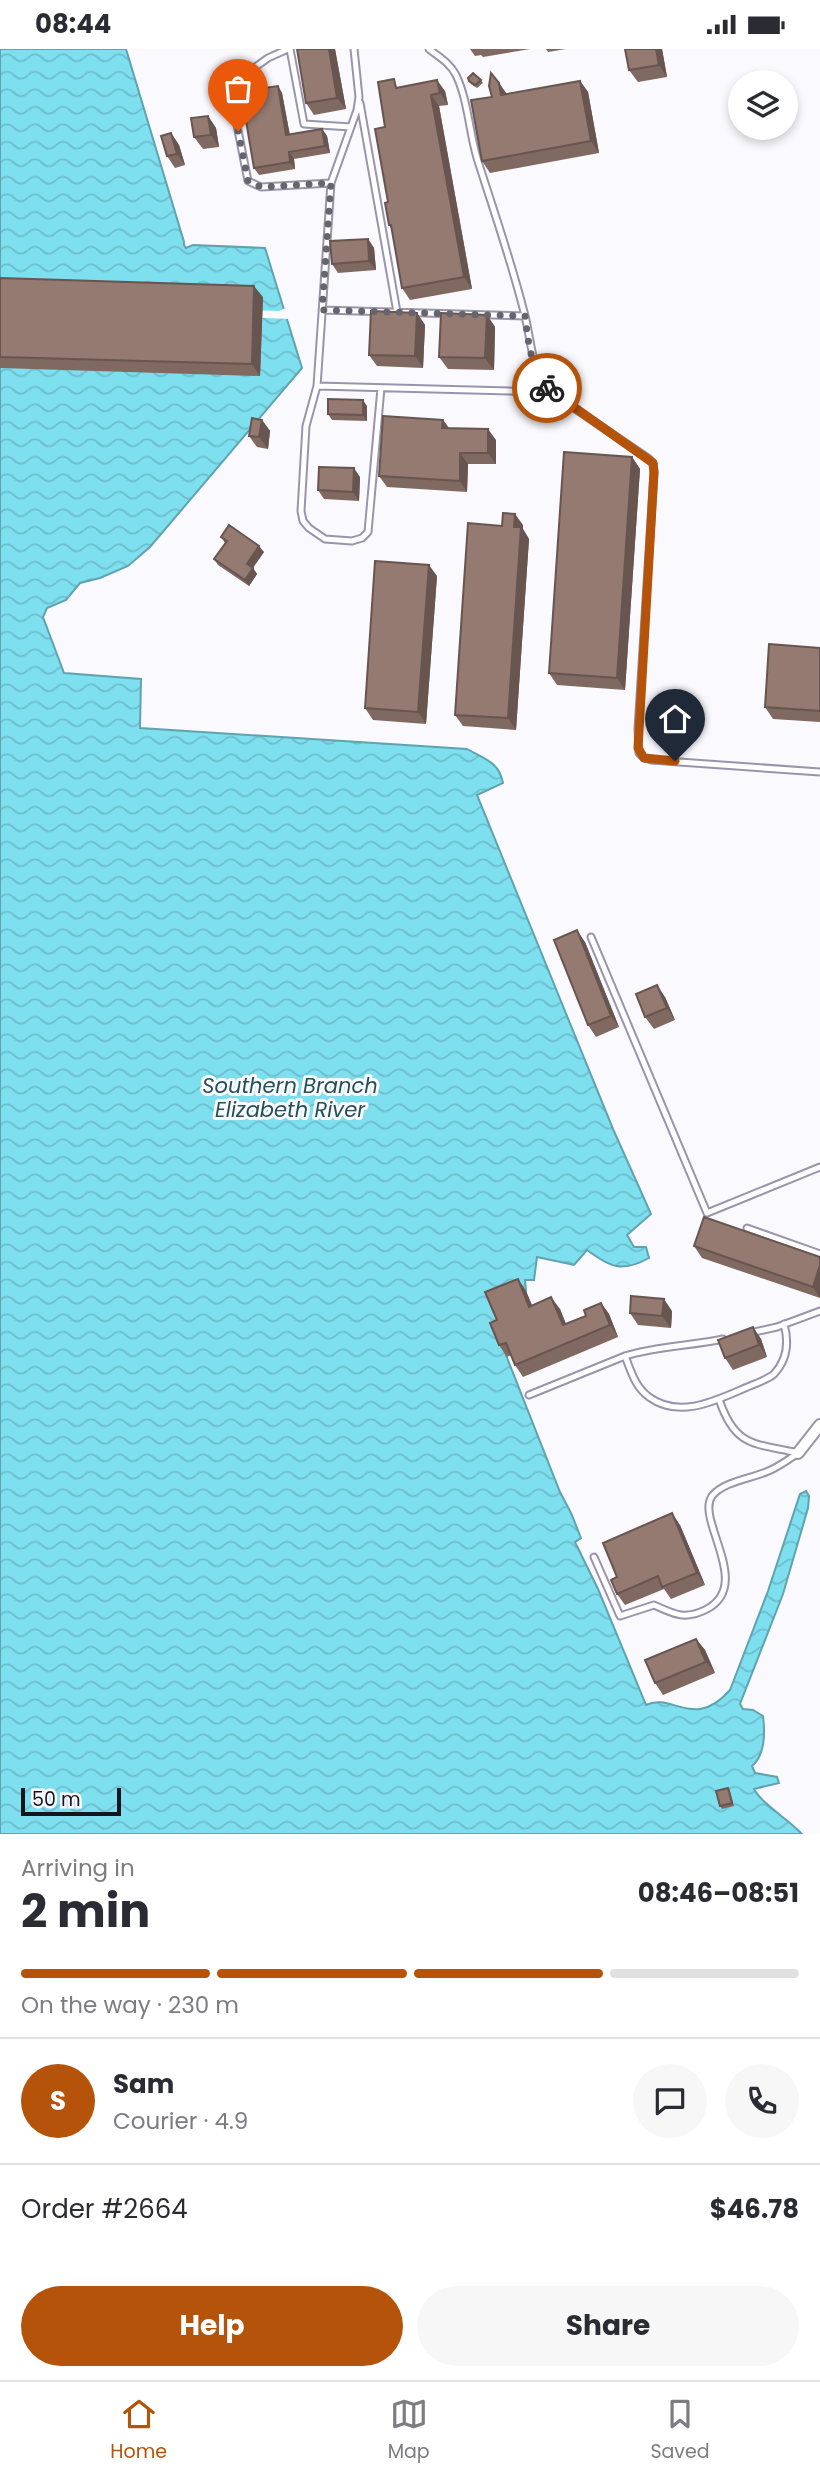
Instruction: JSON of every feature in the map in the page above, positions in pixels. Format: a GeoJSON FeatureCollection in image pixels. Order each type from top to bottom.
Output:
{"type":"FeatureCollection","features":[{"type":"Feature","properties":{"kind":"street"},"geometry":{"type":"LineString","coordinates":[[798,1454],[820,1425]]}},
{"type":"Feature","properties":{"kind":"lane"},"geometry":{"type":"LineString","coordinates":[[331,183],[261,187],[248,181],[233,106],[236,81],[268,58],[289,49],[304,124],[351,127]]}},
{"type":"Feature","properties":{"kind":"lane"},"geometry":{"type":"LineString","coordinates":[[354,49],[359,97],[397,312]]}},
{"type":"Feature","properties":{"kind":"lane"},"geometry":{"type":"LineString","coordinates":[[429,49],[445,61],[457,77],[477,159],[525,316],[538,375],[550,392],[648,458],[654,468],[638,729],[639,753],[651,760],[820,772]]}},
{"type":"Feature","properties":{"kind":"lane"},"geometry":{"type":"LineString","coordinates":[[359,97],[331,183],[317,386],[306,426],[301,510],[303,521],[325,540],[362,538],[369,532],[381,388]]}},
{"type":"Feature","properties":{"kind":"lane"},"geometry":{"type":"LineString","coordinates":[[322,310],[525,316]]}},
{"type":"Feature","properties":{"kind":"lane"},"geometry":{"type":"LineString","coordinates":[[317,386],[550,392]]}},
{"type":"Feature","properties":{"kind":"lane"},"geometry":{"type":"LineString","coordinates":[[591,937],[707,1213],[820,1167]]}},
{"type":"Feature","properties":{"kind":"lane"},"geometry":{"type":"LineString","coordinates":[[747,1228],[820,1254]]}},
{"type":"Feature","properties":{"kind":"lane"},"geometry":{"type":"LineString","coordinates":[[739,1335],[784,1324],[820,1311]]}},
{"type":"Feature","properties":{"kind":"lane"},"geometry":{"type":"LineString","coordinates":[[625,1356],[639,1388],[663,1405],[679,1408],[699,1406],[772,1375],[782,1363],[788,1348],[784,1324]]}},
{"type":"Feature","properties":{"kind":"lane"},"geometry":{"type":"LineString","coordinates":[[529,1395],[649,1348],[727,1338]]}},
{"type":"Feature","properties":{"kind":"lane"},"geometry":{"type":"LineString","coordinates":[[719,1399],[726,1419],[741,1437],[757,1446],[798,1454]]}},
{"type":"Feature","properties":{"kind":"lane"},"geometry":{"type":"LineString","coordinates":[[594,1557],[620,1616],[654,1605],[672,1613],[691,1616],[710,1607],[719,1598],[725,1574],[709,1508],[713,1495],[721,1488],[768,1472],[798,1454]]}},
{"type":"Feature","properties":{"kind":"water","name":"Southern Branch Elizabeth River"},"geometry":{"type":"Polygon","coordinates":[[[0,49],[126,49],[184,245],[186,248],[193,245],[265,248],[302,368],[150,547],[128,566],[80,583],[66,600],[47,608],[43,617],[64,673],[141,679],[140,728],[467,749],[490,762],[498,770],[503,783],[477,795],[613,1129],[651,1214],[627,1235],[634,1247],[646,1247],[649,1258],[640,1263],[617,1266],[603,1261],[587,1250],[574,1265],[537,1257],[534,1280],[525,1280],[526,1291],[494,1304],[505,1332],[498,1335],[581,1538],[575,1542],[598,1589],[646,1705],[656,1702],[684,1708],[705,1708],[717,1702],[730,1690],[768,1591],[800,1494],[806,1491],[809,1496],[808,1508],[783,1594],[740,1704],[743,1709],[753,1710],[763,1716],[762,1750],[752,1766],[755,1773],[777,1777],[779,1783],[754,1789],[802,1834],[0,1834],[0,49]]]}},
{"type":"Feature","properties":{"kind":"pier"},"geometry":{"type":"Polygon","coordinates":[[[286,308],[290,319],[245,317],[245,310],[279,311],[286,308]]]}},
{"type":"Feature","properties":{"kind":"building"},"geometry":{"type":"Polygon","coordinates":[[[297,49],[329,49],[337,98],[306,103],[297,49]]]}},
{"type":"Feature","properties":{"kind":"building"},"geometry":{"type":"Polygon","coordinates":[[[625,49],[656,49],[659,65],[629,70],[625,49]]]}},
{"type":"Feature","properties":{"kind":"building"},"geometry":{"type":"Polygon","coordinates":[[[473,73],[481,80],[475,85],[468,78],[473,73]]]}},
{"type":"Feature","properties":{"kind":"building"},"geometry":{"type":"Polygon","coordinates":[[[491,73],[499,83],[501,95],[580,81],[591,141],[482,161],[471,100],[492,97],[489,86],[491,73]]]}},
{"type":"Feature","properties":{"kind":"building"},"geometry":{"type":"Polygon","coordinates":[[[394,79],[396,88],[437,80],[440,93],[431,95],[464,277],[402,288],[385,203],[388,202],[375,129],[385,127],[378,82],[394,79]]]}},
{"type":"Feature","properties":{"kind":"building"},"geometry":{"type":"Polygon","coordinates":[[[278,86],[286,135],[322,129],[325,146],[289,152],[290,162],[254,168],[241,91],[278,86]]]}},
{"type":"Feature","properties":{"kind":"building"},"geometry":{"type":"Polygon","coordinates":[[[208,116],[211,135],[194,137],[191,118],[208,116]]]}},
{"type":"Feature","properties":{"kind":"building"},"geometry":{"type":"Polygon","coordinates":[[[171,133],[177,154],[167,156],[161,136],[171,133]]]}},
{"type":"Feature","properties":{"kind":"building"},"geometry":{"type":"Polygon","coordinates":[[[368,239],[369,261],[332,264],[330,241],[368,239]]]}},
{"type":"Feature","properties":{"kind":"building"},"geometry":{"type":"Polygon","coordinates":[[[0,278],[254,286],[252,364],[0,357],[0,278]]]}},
{"type":"Feature","properties":{"kind":"building"},"geometry":{"type":"Polygon","coordinates":[[[371,311],[417,313],[415,356],[369,355],[371,311]]]}},
{"type":"Feature","properties":{"kind":"building"},"geometry":{"type":"Polygon","coordinates":[[[441,313],[487,315],[485,358],[439,357],[441,313]]]}},
{"type":"Feature","properties":{"kind":"building"},"geometry":{"type":"Polygon","coordinates":[[[328,399],[363,400],[363,415],[328,414],[328,399]]]}},
{"type":"Feature","properties":{"kind":"building"},"geometry":{"type":"Polygon","coordinates":[[[383,416],[443,420],[442,428],[488,429],[488,453],[460,453],[460,481],[379,476],[383,416]]]}},
{"type":"Feature","properties":{"kind":"building"},"geometry":{"type":"Polygon","coordinates":[[[252,418],[262,420],[259,437],[249,436],[252,418]]]}},
{"type":"Feature","properties":{"kind":"building"},"geometry":{"type":"Polygon","coordinates":[[[564,452],[632,457],[617,678],[549,673],[564,452]]]}},
{"type":"Feature","properties":{"kind":"building"},"geometry":{"type":"Polygon","coordinates":[[[319,467],[354,468],[353,492],[318,490],[319,467]]]}},
{"type":"Feature","properties":{"kind":"building"},"geometry":{"type":"Polygon","coordinates":[[[503,513],[515,514],[514,527],[521,527],[508,718],[455,715],[468,523],[502,526],[503,513]]]}},
{"type":"Feature","properties":{"kind":"building"},"geometry":{"type":"Polygon","coordinates":[[[229,525],[259,546],[247,564],[253,568],[245,580],[214,559],[227,541],[221,537],[229,525]]]}},
{"type":"Feature","properties":{"kind":"building"},"geometry":{"type":"Polygon","coordinates":[[[375,561],[429,565],[418,712],[365,708],[375,561]]]}},
{"type":"Feature","properties":{"kind":"building"},"geometry":{"type":"Polygon","coordinates":[[[769,644],[820,648],[820,711],[765,707],[769,644]]]}},
{"type":"Feature","properties":{"kind":"building"},"geometry":{"type":"Polygon","coordinates":[[[577,930],[611,1016],[588,1025],[554,940],[577,930]]]}},
{"type":"Feature","properties":{"kind":"building"},"geometry":{"type":"Polygon","coordinates":[[[657,985],[667,1008],[645,1017],[636,994],[657,985]]]}},
{"type":"Feature","properties":{"kind":"building"},"geometry":{"type":"Polygon","coordinates":[[[704,1217],[820,1257],[813,1287],[694,1246],[704,1217]]]}},
{"type":"Feature","properties":{"kind":"building"},"geometry":{"type":"Polygon","coordinates":[[[518,1279],[529,1307],[551,1297],[563,1325],[586,1316],[584,1310],[601,1303],[610,1325],[515,1365],[506,1343],[499,1345],[490,1323],[497,1320],[485,1292],[518,1279]]]}},
{"type":"Feature","properties":{"kind":"building"},"geometry":{"type":"Polygon","coordinates":[[[631,1296],[664,1299],[662,1316],[630,1313],[631,1296]]]}},
{"type":"Feature","properties":{"kind":"building"},"geometry":{"type":"Polygon","coordinates":[[[753,1327],[759,1345],[725,1358],[718,1340],[753,1327]]]}},
{"type":"Feature","properties":{"kind":"building"},"geometry":{"type":"Polygon","coordinates":[[[672,1513],[697,1573],[662,1587],[658,1576],[617,1594],[611,1580],[617,1577],[603,1543],[672,1513]]]}},
{"type":"Feature","properties":{"kind":"building"},"geometry":{"type":"Polygon","coordinates":[[[696,1639],[706,1662],[655,1683],[645,1660],[696,1639]]]}},
{"type":"Feature","properties":{"kind":"building"},"geometry":{"type":"Polygon","coordinates":[[[728,1788],[732,1803],[720,1806],[716,1791],[728,1788]]]}},
{"type":"Feature","properties":{"kind":"way so far"},"geometry":{"type":"LineString","coordinates":[[238,131],[248,181],[261,187],[331,183],[322,310],[525,316],[533,359],[538,375],[547,388]]}},
{"type":"Feature","properties":{"kind":"route"},"geometry":{"type":"LineString","coordinates":[[547,388],[653,463],[638,748],[644,758],[675,761]]}}]}
